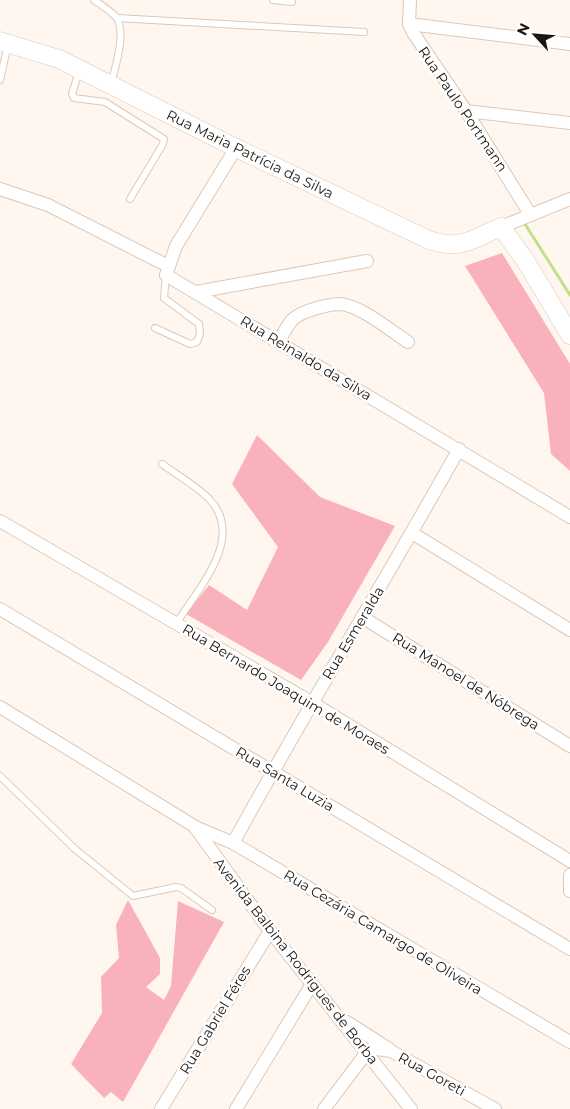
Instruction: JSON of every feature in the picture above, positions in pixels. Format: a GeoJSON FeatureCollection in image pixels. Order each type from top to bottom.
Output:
{"type":"FeatureCollection","features":[{"type":"Feature","properties":{"kind":"street"},"geometry":{"type":"LineString","coordinates":[[410,0],[409,24],[570,44]]}},
{"type":"Feature","properties":{"kind":"street","name":"Rua Paulo Portmann"},"geometry":{"type":"LineString","coordinates":[[409,24],[530,214]]}},
{"type":"Feature","properties":{"kind":"street","name":"Rua Maria Patrícia da Silva"},"geometry":{"type":"LineString","coordinates":[[4,42],[59,60],[236,148],[442,244],[466,244],[500,227]]}},
{"type":"Feature","properties":{"kind":"street"},"geometry":{"type":"LineString","coordinates":[[466,111],[570,123]]}},
{"type":"Feature","properties":{"kind":"street"},"geometry":{"type":"LineString","coordinates":[[167,271],[176,246],[236,148]]}},
{"type":"Feature","properties":{"kind":"street","name":"Rua Reinaldo da Silva"},"geometry":{"type":"LineString","coordinates":[[0,189],[48,205],[167,271],[196,292],[570,517]]}},
{"type":"Feature","properties":{"kind":"street"},"geometry":{"type":"LineString","coordinates":[[570,199],[500,227],[525,260],[570,335]]}},
{"type":"Feature","properties":{"kind":"street"},"geometry":{"type":"LineString","coordinates":[[196,292],[367,261]]}},
{"type":"Feature","properties":{"kind":"street"},"geometry":{"type":"LineString","coordinates":[[279,342],[287,324],[294,316],[331,305],[341,304],[357,310],[408,342]]}},
{"type":"Feature","properties":{"kind":"street","name":"Rua Esmeralda"},"geometry":{"type":"LineString","coordinates":[[233,843],[311,702],[412,533],[459,449]]}},
{"type":"Feature","properties":{"kind":"street","name":"Rua Bernardo Joaquim de Moraes"},"geometry":{"type":"LineString","coordinates":[[0,521],[311,702],[570,861]]}},
{"type":"Feature","properties":{"kind":"street"},"geometry":{"type":"LineString","coordinates":[[412,533],[570,630]]}},
{"type":"Feature","properties":{"kind":"street","name":"Rua Santa Luzia"},"geometry":{"type":"LineString","coordinates":[[0,609],[570,949]]}},
{"type":"Feature","properties":{"kind":"street","name":"Rua Manoel de Nóbrega"},"geometry":{"type":"LineString","coordinates":[[362,617],[570,746]]}},
{"type":"Feature","properties":{"kind":"street","name":"Avenida Balbina Rodrigues de Borba"},"geometry":{"type":"LineString","coordinates":[[0,707],[194,826],[270,931],[411,1109]]}},
{"type":"Feature","properties":{"kind":"street","name":"Rua Cezária Camargo de Oliveira"},"geometry":{"type":"LineString","coordinates":[[194,826],[233,843],[570,1042]]}},
{"type":"Feature","properties":{"kind":"street"},"geometry":{"type":"LineString","coordinates":[[570,875],[570,891]]}},
{"type":"Feature","properties":{"kind":"street","name":"Rua Gabriel Féres"},"geometry":{"type":"LineString","coordinates":[[161,1109],[270,931]]}},
{"type":"Feature","properties":{"kind":"street"},"geometry":{"type":"LineString","coordinates":[[236,1109],[312,984]]}},
{"type":"Feature","properties":{"kind":"street"},"geometry":{"type":"LineString","coordinates":[[338,1016],[391,1050]]}},
{"type":"Feature","properties":{"kind":"street","name":"Rua Goreti"},"geometry":{"type":"LineString","coordinates":[[367,1052],[377,1049],[391,1050],[495,1109]]}},
{"type":"Feature","properties":{"kind":"street"},"geometry":{"type":"LineString","coordinates":[[324,1109],[367,1052]]}},
{"type":"Feature","properties":{"kind":"lane"},"geometry":{"type":"LineString","coordinates":[[94,0],[117,18],[364,32]]}},
{"type":"Feature","properties":{"kind":"lane"},"geometry":{"type":"LineString","coordinates":[[273,0],[292,2]]}},
{"type":"Feature","properties":{"kind":"lane"},"geometry":{"type":"LineString","coordinates":[[110,85],[120,46],[120,28],[117,18]]}},
{"type":"Feature","properties":{"kind":"lane"},"geometry":{"type":"LineString","coordinates":[[0,80],[4,42]]}},
{"type":"Feature","properties":{"kind":"lane"},"geometry":{"type":"LineString","coordinates":[[80,70],[72,94],[74,98],[105,102],[164,139],[163,144],[130,199]]}},
{"type":"Feature","properties":{"kind":"lane"},"geometry":{"type":"LineString","coordinates":[[155,328],[190,344],[197,342],[200,334],[199,324],[164,298],[167,271]]}},
{"type":"Feature","properties":{"kind":"lane"},"geometry":{"type":"LineString","coordinates":[[162,464],[211,501],[220,516],[223,535],[215,566],[176,624]]}},
{"type":"Feature","properties":{"kind":"lane"},"geometry":{"type":"LineString","coordinates":[[0,776],[75,848],[134,896],[176,887],[181,888],[212,910]]}},
{"type":"Feature","properties":{"kind":"shaded area"},"geometry":{"type":"Polygon","coordinates":[[[502,253],[570,364],[570,471],[551,454],[544,393],[465,266],[502,253]]]}},
{"type":"Feature","properties":{"kind":"shaded area"},"geometry":{"type":"Polygon","coordinates":[[[257,435],[320,497],[395,526],[328,642],[301,680],[186,614],[209,585],[247,610],[278,547],[232,484],[257,435]]]}},
{"type":"Feature","properties":{"kind":"shaded area"},"geometry":{"type":"Polygon","coordinates":[[[128,900],[160,958],[160,974],[146,987],[164,1000],[171,986],[178,901],[224,922],[123,1102],[111,1092],[104,1098],[71,1064],[102,1013],[101,977],[119,958],[116,925],[128,900]]]}},
{"type":"Feature","properties":{"kind":"waterway"},"geometry":{"type":"LineString","coordinates":[[525,224],[570,295]]}}]}
